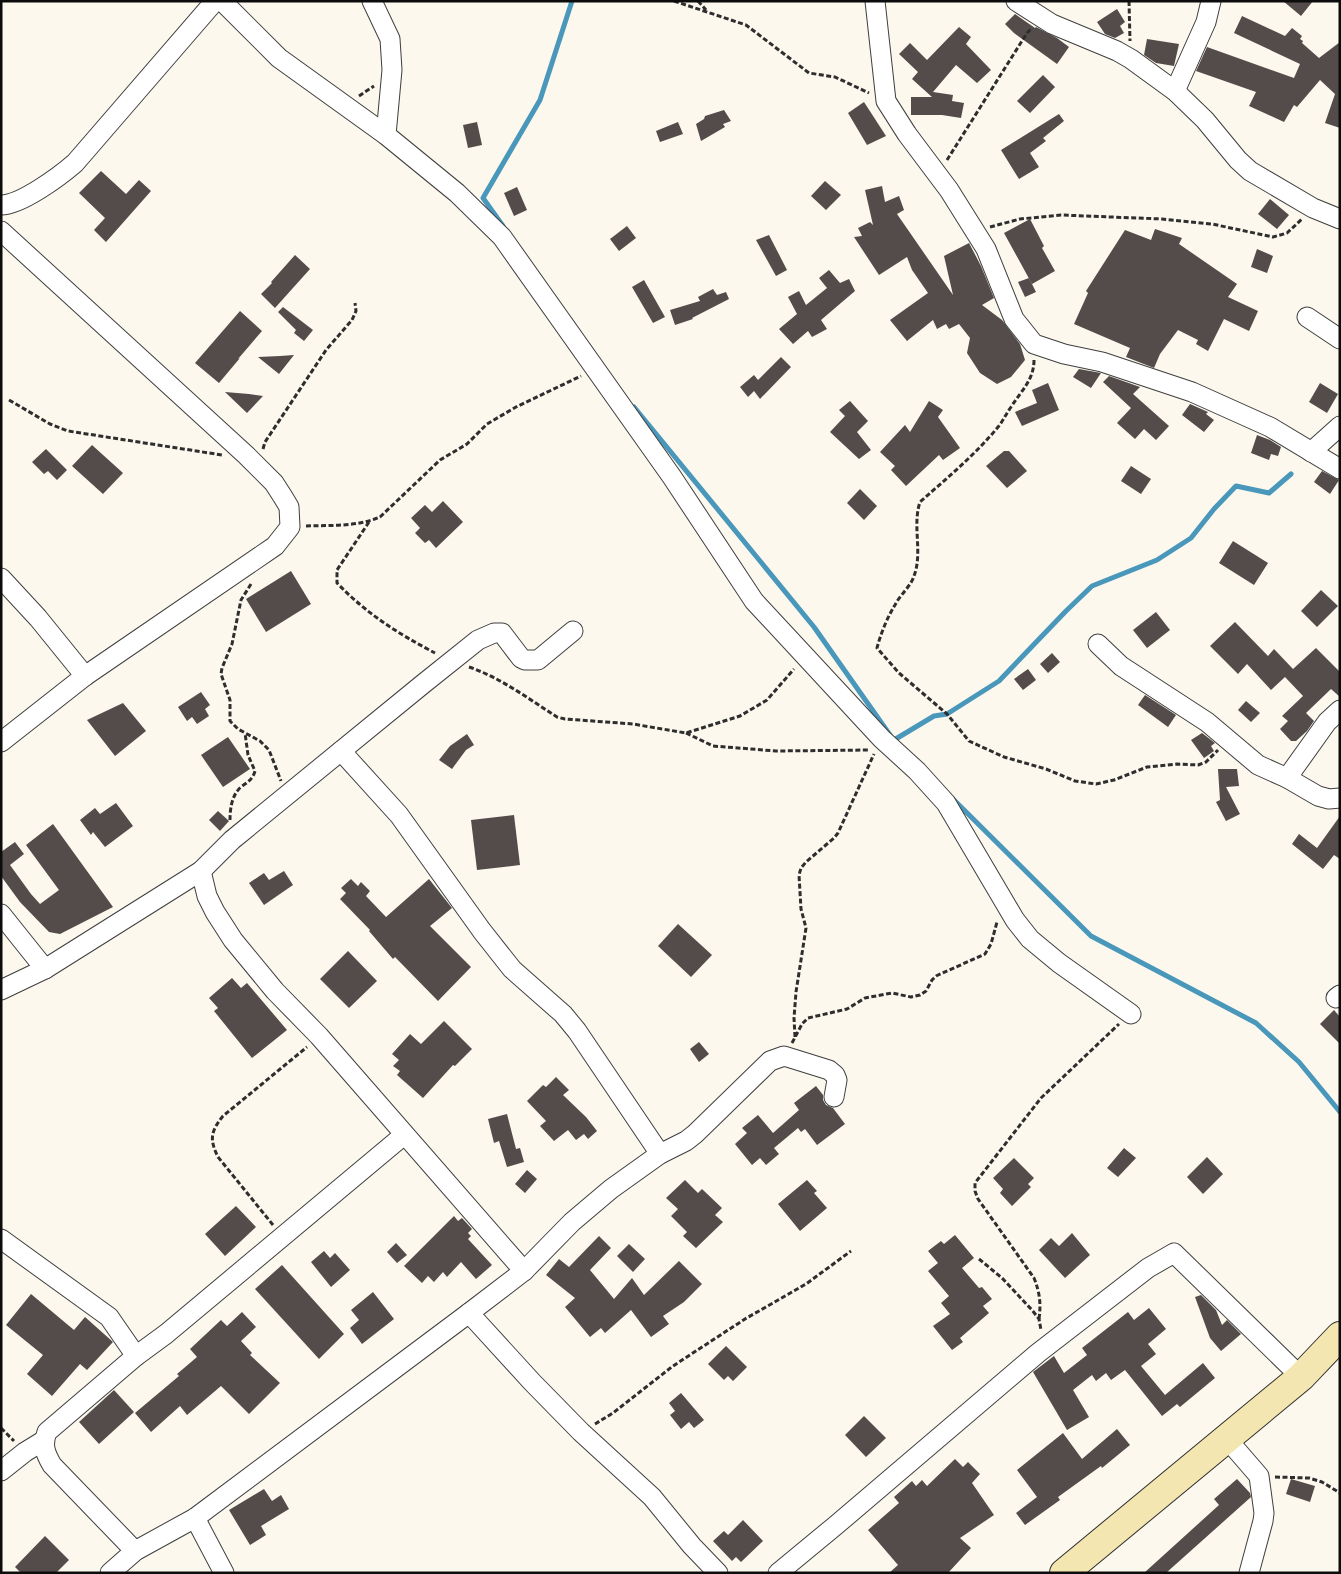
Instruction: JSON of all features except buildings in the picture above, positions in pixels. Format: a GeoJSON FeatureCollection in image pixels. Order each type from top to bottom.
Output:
{"type":"FeatureCollection","features":[{"type":"Feature","properties":{"kind":"main road"},"geometry":{"type":"LineString","coordinates":[[1064,1573],[1301,1377],[1340,1336]]}},
{"type":"Feature","properties":{"kind":"street"},"geometry":{"type":"LineString","coordinates":[[1,205],[7,205],[20,200],[63,174],[75,163],[215,1]]}},
{"type":"Feature","properties":{"kind":"street"},"geometry":{"type":"LineString","coordinates":[[222,1],[279,58],[386,134],[457,193],[502,237],[596,368],[754,601],[882,738],[917,771],[946,803],[1015,920],[1030,939],[1059,963],[1131,1014]]}},
{"type":"Feature","properties":{"kind":"street"},"geometry":{"type":"LineString","coordinates":[[372,1],[390,39],[392,70],[386,134]]}},
{"type":"Feature","properties":{"kind":"street"},"geometry":{"type":"LineString","coordinates":[[875,1],[886,101],[907,134],[938,175],[986,249],[1014,319],[1034,344],[1064,354],[1102,362],[1192,392],[1270,427],[1340,469]]}},
{"type":"Feature","properties":{"kind":"street"},"geometry":{"type":"LineString","coordinates":[[1016,1],[1056,26],[1117,51],[1131,59],[1175,91],[1205,120],[1238,160],[1250,171],[1314,208],[1340,219]]}},
{"type":"Feature","properties":{"kind":"street"},"geometry":{"type":"LineString","coordinates":[[1175,91],[1206,22],[1211,1]]}},
{"type":"Feature","properties":{"kind":"street"},"geometry":{"type":"LineString","coordinates":[[1,231],[274,483],[289,507],[290,527],[274,546],[85,676],[1,742]]}},
{"type":"Feature","properties":{"kind":"street"},"geometry":{"type":"LineString","coordinates":[[1307,317],[1340,339]]}},
{"type":"Feature","properties":{"kind":"street"},"geometry":{"type":"LineString","coordinates":[[1311,452],[1340,426]]}},
{"type":"Feature","properties":{"kind":"street"},"geometry":{"type":"LineString","coordinates":[[1,578],[38,618],[85,676]]}},
{"type":"Feature","properties":{"kind":"street"},"geometry":{"type":"LineString","coordinates":[[1,990],[45,969],[201,871],[232,840],[478,640],[494,633],[502,633],[521,658],[538,660],[574,631]]}},
{"type":"Feature","properties":{"kind":"street"},"geometry":{"type":"LineString","coordinates":[[1098,644],[1121,666],[1207,722],[1258,765],[1287,778],[1318,796],[1329,799],[1340,798]]}},
{"type":"Feature","properties":{"kind":"street"},"geometry":{"type":"LineString","coordinates":[[1287,778],[1327,722],[1340,710]]}},
{"type":"Feature","properties":{"kind":"street"},"geometry":{"type":"LineString","coordinates":[[341,751],[399,815],[482,931],[512,969],[563,1014],[577,1031],[660,1154]]}},
{"type":"Feature","properties":{"kind":"street"},"geometry":{"type":"LineString","coordinates":[[201,871],[207,896],[233,940],[275,991],[319,1036],[524,1271]]}},
{"type":"Feature","properties":{"kind":"street"},"geometry":{"type":"LineString","coordinates":[[1,914],[45,969]]}},
{"type":"Feature","properties":{"kind":"street"},"geometry":{"type":"LineString","coordinates":[[110,1573],[135,1551],[195,1518],[469,1314],[524,1271],[572,1222],[611,1189],[660,1154],[695,1134],[763,1066],[776,1058],[784,1056],[829,1070],[835,1075],[836,1080],[834,1097]]}},
{"type":"Feature","properties":{"kind":"street"},"geometry":{"type":"LineString","coordinates":[[135,1551],[52,1464],[45,1453],[44,1441],[47,1432],[136,1356],[166,1334],[404,1135]]}},
{"type":"Feature","properties":{"kind":"street"},"geometry":{"type":"LineString","coordinates":[[1,1239],[109,1318],[136,1356]]}},
{"type":"Feature","properties":{"kind":"street"},"geometry":{"type":"LineString","coordinates":[[778,1573],[1038,1353],[1148,1268],[1174,1252],[1301,1377]]}},
{"type":"Feature","properties":{"kind":"street"},"geometry":{"type":"LineString","coordinates":[[469,1314],[514,1364],[581,1432],[652,1497],[692,1546],[718,1573]]}},
{"type":"Feature","properties":{"kind":"street"},"geometry":{"type":"LineString","coordinates":[[1227,1439],[1259,1476],[1264,1512],[1250,1573]]}},
{"type":"Feature","properties":{"kind":"street"},"geometry":{"type":"LineString","coordinates":[[1,1471],[25,1452],[44,1441]]}},
{"type":"Feature","properties":{"kind":"street"},"geometry":{"type":"LineString","coordinates":[[195,1518],[224,1573]]}},
{"type":"Feature","properties":{"kind":"path"},"geometry":{"type":"LineString","coordinates":[[674,1],[706,10],[746,25],[809,73],[835,77],[886,101]]}},
{"type":"Feature","properties":{"kind":"path"},"geometry":{"type":"LineString","coordinates":[[698,1],[706,10]]}},
{"type":"Feature","properties":{"kind":"path"},"geometry":{"type":"LineString","coordinates":[[1129,1],[1131,59]]}},
{"type":"Feature","properties":{"kind":"path"},"geometry":{"type":"LineString","coordinates":[[938,175],[1027,34],[1042,17]]}},
{"type":"Feature","properties":{"kind":"path"},"geometry":{"type":"LineString","coordinates":[[342,102],[366,92],[392,70]]}},
{"type":"Feature","properties":{"kind":"path"},"geometry":{"type":"LineString","coordinates":[[975,231],[1020,218],[1061,215],[1162,219],[1212,224],[1273,237],[1287,233],[1314,208]]}},
{"type":"Feature","properties":{"kind":"path"},"geometry":{"type":"LineString","coordinates":[[9,400],[50,424],[68,431],[253,462],[326,350],[352,320],[356,311],[355,303]]}},
{"type":"Feature","properties":{"kind":"path"},"geometry":{"type":"LineString","coordinates":[[1034,344],[1034,370],[1025,389],[1011,407],[1000,426],[969,458],[920,502],[916,512],[918,560],[914,577],[895,605],[880,635],[877,648],[899,673],[947,714],[969,741],[1004,757],[1046,769],[1075,780],[1096,784],[1114,780],[1147,767],[1177,764],[1198,765],[1206,762],[1229,740]]}},
{"type":"Feature","properties":{"kind":"path"},"geometry":{"type":"LineString","coordinates":[[290,527],[358,524],[380,517],[440,460],[467,444],[487,424],[516,407],[596,368]]}},
{"type":"Feature","properties":{"kind":"path"},"geometry":{"type":"LineString","coordinates":[[369,522],[338,570],[337,583],[354,600],[392,630],[451,661],[485,672],[558,717],[573,721],[634,724],[686,733],[713,746],[776,752],[876,750],[838,833],[801,868],[799,875],[801,909],[806,928],[796,992],[795,1037]]}},
{"type":"Feature","properties":{"kind":"path"},"geometry":{"type":"LineString","coordinates":[[256,577],[241,600],[232,644],[221,674],[230,700],[230,721],[238,730],[260,741],[269,750],[285,796]]}},
{"type":"Feature","properties":{"kind":"path"},"geometry":{"type":"LineString","coordinates":[[686,733],[740,716],[767,700],[806,656]]}},
{"type":"Feature","properties":{"kind":"path"},"geometry":{"type":"LineString","coordinates":[[232,840],[230,817],[233,796],[249,782],[256,771],[248,755],[245,733]]}},
{"type":"Feature","properties":{"kind":"path"},"geometry":{"type":"LineString","coordinates":[[784,1056],[802,1024],[813,1016],[847,1009],[865,998],[892,993],[911,997],[920,995],[936,976],[985,954],[991,944],[1003,898]]}},
{"type":"Feature","properties":{"kind":"path"},"geometry":{"type":"LineString","coordinates":[[1038,1353],[1042,1332],[1039,1319],[1041,1308],[1040,1293],[1034,1278],[978,1199],[975,1183],[1041,1098],[1131,1014]]}},
{"type":"Feature","properties":{"kind":"path"},"geometry":{"type":"LineString","coordinates":[[283,1237],[218,1157],[212,1137],[214,1127],[223,1116],[319,1036]]}},
{"type":"Feature","properties":{"kind":"path"},"geometry":{"type":"LineString","coordinates":[[581,1432],[613,1413],[673,1366],[745,1319],[806,1284],[851,1251]]}},
{"type":"Feature","properties":{"kind":"path"},"geometry":{"type":"LineString","coordinates":[[979,1259],[1002,1278],[1039,1319]]}},
{"type":"Feature","properties":{"kind":"path"},"geometry":{"type":"LineString","coordinates":[[1259,1476],[1309,1478],[1322,1482],[1340,1493]]}},
{"type":"Feature","properties":{"kind":"waterway"},"geometry":{"type":"LineString","coordinates":[[503,226],[483,198],[540,100],[572,1]]}},
{"type":"Feature","properties":{"kind":"waterway"},"geometry":{"type":"LineString","coordinates":[[634,407],[814,627],[890,735]]}},
{"type":"Feature","properties":{"kind":"waterway"},"geometry":{"type":"LineString","coordinates":[[894,740],[934,716],[947,714],[999,681],[1092,586],[1157,560],[1191,538],[1214,509],[1236,486],[1269,493],[1291,474]]}},
{"type":"Feature","properties":{"kind":"waterway"},"geometry":{"type":"LineString","coordinates":[[952,798],[1091,936],[1256,1023],[1299,1062],[1340,1112]]}}]}
